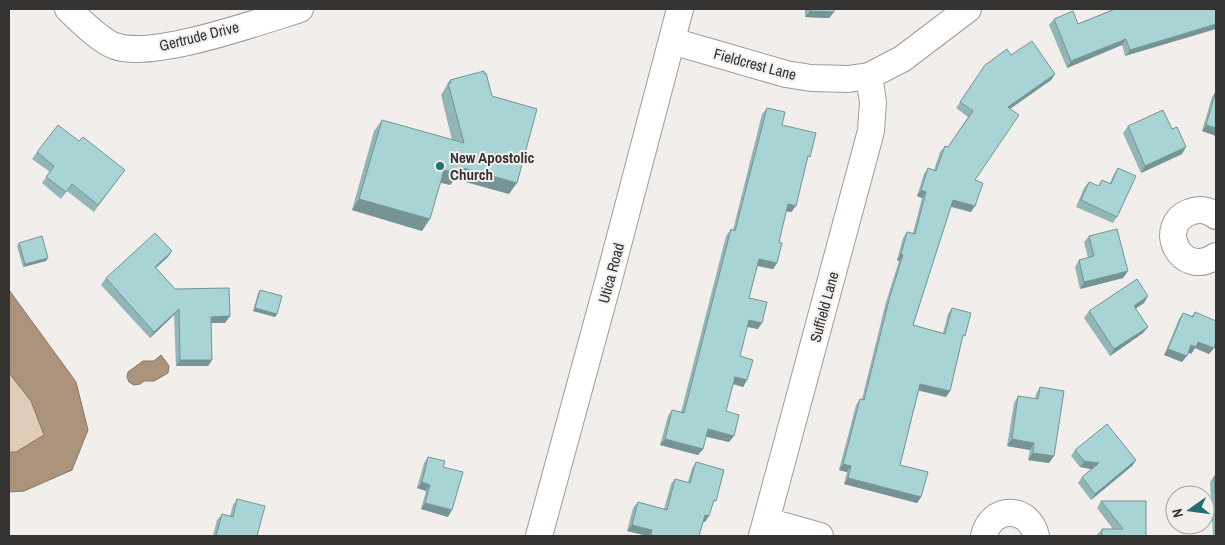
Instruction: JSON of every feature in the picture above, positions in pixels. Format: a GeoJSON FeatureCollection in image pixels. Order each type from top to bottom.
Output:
{"type":"FeatureCollection","features":[{"type":"Feature","properties":{"kind":"street","name":"Gertrude Drive"},"geometry":{"type":"LineString","coordinates":[[68,9],[115,46],[126,48],[154,48],[175,44],[300,9]]}},
{"type":"Feature","properties":{"kind":"street","name":"Utica Road"},"geometry":{"type":"LineString","coordinates":[[539,536],[680,9]]}},
{"type":"Feature","properties":{"kind":"street","name":"Fieldcrest Lane"},"geometry":{"type":"LineString","coordinates":[[672,41],[786,74],[811,78],[848,79],[869,76],[902,59],[968,9]]}},
{"type":"Feature","properties":{"kind":"street","name":"Suffield Lane"},"geometry":{"type":"LineString","coordinates":[[764,528],[872,131],[873,102],[869,76]]}},
{"type":"Feature","properties":{"kind":"street"},"geometry":{"type":"LineString","coordinates":[[1216,216],[1205,210],[1187,213],[1180,218],[1173,234],[1174,243],[1183,257],[1191,261],[1207,262],[1216,256]]}},
{"type":"Feature","properties":{"kind":"street"},"geometry":{"type":"LineString","coordinates":[[984,536],[986,528],[998,515],[1015,513],[1023,516],[1030,522],[1035,529],[1036,536]]}},
{"type":"Feature","properties":{"kind":"street"},"geometry":{"type":"LineString","coordinates":[[764,528],[820,536]]}},
{"type":"Feature","properties":{"kind":"shaded area"},"geometry":{"type":"Polygon","coordinates":[[[9,290],[76,382],[88,430],[72,470],[24,491],[9,492],[9,452],[16,452],[44,435],[31,401],[9,373],[9,290]]]}},
{"type":"Feature","properties":{"kind":"shaded area"},"geometry":{"type":"Polygon","coordinates":[[[161,355],[169,366],[168,373],[154,381],[144,381],[134,385],[129,382],[128,372],[143,361],[154,361],[161,355]]]}},
{"type":"Feature","properties":{"kind":"shaded area"},"geometry":{"type":"Polygon","coordinates":[[[9,373],[31,401],[44,435],[16,452],[9,452],[9,373]]]}},
{"type":"Feature","properties":{"kind":"building"},"geometry":{"type":"Polygon","coordinates":[[[810,9],[834,9],[834,12],[810,11],[810,9]]]}},
{"type":"Feature","properties":{"kind":"building"},"geometry":{"type":"Polygon","coordinates":[[[1115,9],[1216,9],[1216,24],[1130,50],[1126,39],[1071,61],[1054,19],[1073,11],[1078,24],[1115,9]]]}},
{"type":"Feature","properties":{"kind":"building"},"geometry":{"type":"Polygon","coordinates":[[[1032,41],[1055,74],[1008,107],[1019,115],[975,180],[983,183],[975,206],[953,200],[913,325],[945,334],[952,308],[971,313],[965,336],[963,335],[950,391],[920,384],[900,465],[928,472],[921,497],[848,478],[851,466],[843,464],[860,399],[864,400],[890,296],[903,255],[901,254],[907,232],[915,234],[926,192],[921,190],[928,168],[936,171],[945,146],[948,147],[973,111],[960,102],[985,65],[1007,49],[1011,55],[1032,41]]]}},
{"type":"Feature","properties":{"kind":"building","name":"New Apostolic Church"},"geometry":{"type":"Polygon","coordinates":[[[484,71],[492,96],[537,109],[517,183],[460,167],[458,174],[444,170],[430,219],[359,199],[382,120],[464,143],[448,83],[451,83],[450,80],[484,71]]]}},
{"type":"Feature","properties":{"kind":"building"},"geometry":{"type":"Polygon","coordinates":[[[1216,91],[1216,128],[1206,125],[1216,91]]]}},
{"type":"Feature","properties":{"kind":"building"},"geometry":{"type":"Polygon","coordinates":[[[767,108],[785,112],[782,125],[816,133],[810,157],[808,156],[796,206],[788,204],[779,242],[782,243],[777,263],[759,259],[749,298],[767,302],[762,323],[749,320],[740,356],[753,360],[747,380],[735,377],[726,411],[739,415],[734,436],[708,429],[703,449],[665,439],[672,410],[684,413],[731,229],[735,231],[767,108]]]}},
{"type":"Feature","properties":{"kind":"building"},"geometry":{"type":"Polygon","coordinates":[[[1163,110],[1172,129],[1177,127],[1186,147],[1145,166],[1128,126],[1163,110]]]}},
{"type":"Feature","properties":{"kind":"building"},"geometry":{"type":"Polygon","coordinates":[[[58,125],[79,141],[83,137],[125,170],[98,205],[72,184],[66,192],[46,177],[54,166],[37,152],[58,125]]]}},
{"type":"Feature","properties":{"kind":"building"},"geometry":{"type":"Polygon","coordinates":[[[1118,168],[1136,176],[1117,217],[1081,200],[1089,182],[1099,186],[1102,180],[1111,184],[1118,168]]]}},
{"type":"Feature","properties":{"kind":"building"},"geometry":{"type":"Polygon","coordinates":[[[1117,229],[1128,271],[1084,282],[1079,260],[1094,256],[1089,236],[1117,229]]]}},
{"type":"Feature","properties":{"kind":"building"},"geometry":{"type":"Polygon","coordinates":[[[155,233],[172,251],[155,267],[175,289],[229,288],[230,316],[211,317],[212,360],[180,360],[179,309],[154,332],[106,278],[155,233]]]}},
{"type":"Feature","properties":{"kind":"building"},"geometry":{"type":"Polygon","coordinates":[[[42,236],[48,258],[25,264],[19,243],[42,236]]]}},
{"type":"Feature","properties":{"kind":"building"},"geometry":{"type":"Polygon","coordinates":[[[1137,279],[1148,296],[1134,306],[1148,327],[1114,349],[1089,311],[1137,279]]]}},
{"type":"Feature","properties":{"kind":"building"},"geometry":{"type":"Polygon","coordinates":[[[260,290],[282,296],[277,314],[255,308],[260,290]]]}},
{"type":"Feature","properties":{"kind":"building"},"geometry":{"type":"Polygon","coordinates":[[[1195,312],[1216,321],[1214,348],[1198,342],[1196,347],[1191,345],[1187,356],[1168,349],[1183,313],[1193,317],[1195,312]]]}},
{"type":"Feature","properties":{"kind":"building"},"geometry":{"type":"Polygon","coordinates":[[[1040,387],[1064,391],[1054,456],[1033,453],[1034,443],[1012,439],[1018,396],[1038,399],[1040,387]]]}},
{"type":"Feature","properties":{"kind":"building"},"geometry":{"type":"Polygon","coordinates":[[[1107,424],[1136,460],[1095,494],[1082,477],[1099,463],[1084,461],[1075,450],[1107,424]]]}},
{"type":"Feature","properties":{"kind":"building"},"geometry":{"type":"Polygon","coordinates":[[[428,457],[445,461],[443,467],[463,472],[452,510],[425,503],[430,485],[422,482],[428,457]]]}},
{"type":"Feature","properties":{"kind":"building"},"geometry":{"type":"Polygon","coordinates":[[[696,462],[724,470],[716,501],[714,500],[709,516],[705,515],[699,536],[651,536],[652,530],[632,525],[638,502],[667,510],[675,479],[690,483],[696,462]]]}},
{"type":"Feature","properties":{"kind":"building"},"geometry":{"type":"Polygon","coordinates":[[[1214,476],[1216,476],[1216,509],[1215,485],[1214,476]]]}},
{"type":"Feature","properties":{"kind":"building"},"geometry":{"type":"Polygon","coordinates":[[[237,499],[265,506],[257,536],[216,536],[222,514],[233,517],[237,499]]]}},
{"type":"Feature","properties":{"kind":"building"},"geometry":{"type":"Polygon","coordinates":[[[1101,501],[1146,501],[1146,536],[1102,536],[1102,529],[1123,529],[1101,501]]]}},
{"type":"Feature","properties":{"kind":"place","name":"New Apostolic Church"},"geometry":{"type":"Point","coordinates":[440,166]}}]}
